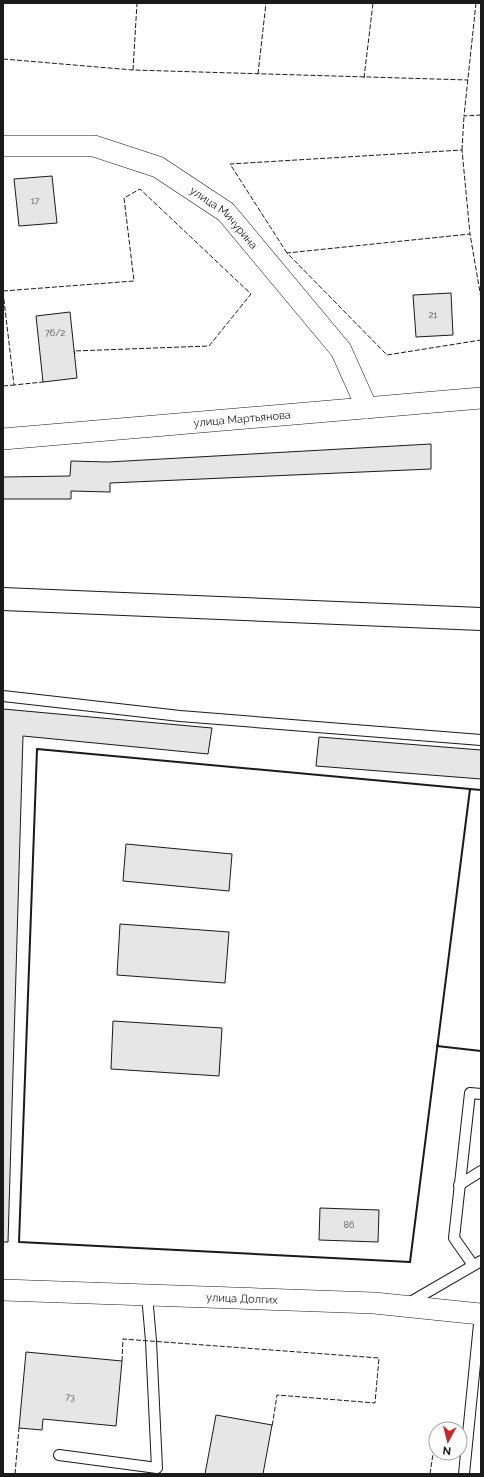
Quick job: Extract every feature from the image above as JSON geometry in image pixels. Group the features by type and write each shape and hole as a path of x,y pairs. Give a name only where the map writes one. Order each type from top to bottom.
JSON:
{"main road":[{"path":"3,599 481,619"}],"street":[{"name":"улица Мичурина","path":"3,146 94,146 158,167 226,212 341,350 367,408"},
{"name":"улица Мартьянова","path":"3,439 481,398"},
{"name":"улица Долгих","path":"3,1290 374,1303 480,1314"}],"lane":[{"path":"3,696 180,716 481,740"},
{"path":"404,1306 477,1263 454,1238 470,1093 481,1094"},
{"path":"459,1185 481,1171"},
{"path":"59,1455 158,1468 147,1295"},
{"path":"464,1474 480,1314"}],"building":[{"path":"52,176 57,223 19,226 14,179"},
{"path":"451,293 453,335 416,337 413,295"},
{"path":"70,312 77,378 43,382 36,316"},
{"path":"431,444 431,469 110,483 110,492 71,491 71,499 3,499 3,477 70,476 71,461 108,462"},
{"path":"3,709 212,728 208,754 23,736 8,1242 3,1242"},
{"path":"319,737 481,750 481,779 316,766"},
{"path":"126,844 232,854 229,891 123,881"},
{"path":"120,924 229,932 225,983 117,975"},
{"path":"113,1021 222,1028 219,1076 111,1069"},
{"path":"320,1208 379,1210 378,1242 319,1240"},
{"path":"26,1352 122,1361 116,1426 43,1419 42,1430 19,1428"},
{"path":"216,1415 272,1425 263,1474 205,1474"}],"fence":[{"path":"133,70 137,3"},
{"path":"258,74 266,3"},
{"path":"364,78 373,3"},
{"path":"476,3 464,116 481,115"},
{"path":"3,59 133,70 468,80"},
{"path":"462,150 464,116"},
{"path":"287,253 230,164 462,150 470,234"},
{"path":"3,291 134,281 124,198 140,189 251,294 209,346 74,351 75,354"},
{"path":"481,298 470,234 287,253 387,355 481,340"},
{"path":"3,292 14,385 43,382"},
{"path":"3,386 14,385"},
{"path":"122,1361 123,1339 379,1358 375,1403 277,1395 272,1427"},
{"path":"15,1474 19,1428"},
{"path":"430,1474 432,1461"}],"wall":[{"path":"37,749 470,789 410,1262 19,1242 37,749"},
{"path":"470,790 481,790"},
{"path":"438,1044 437,1046 481,1051"}]}
